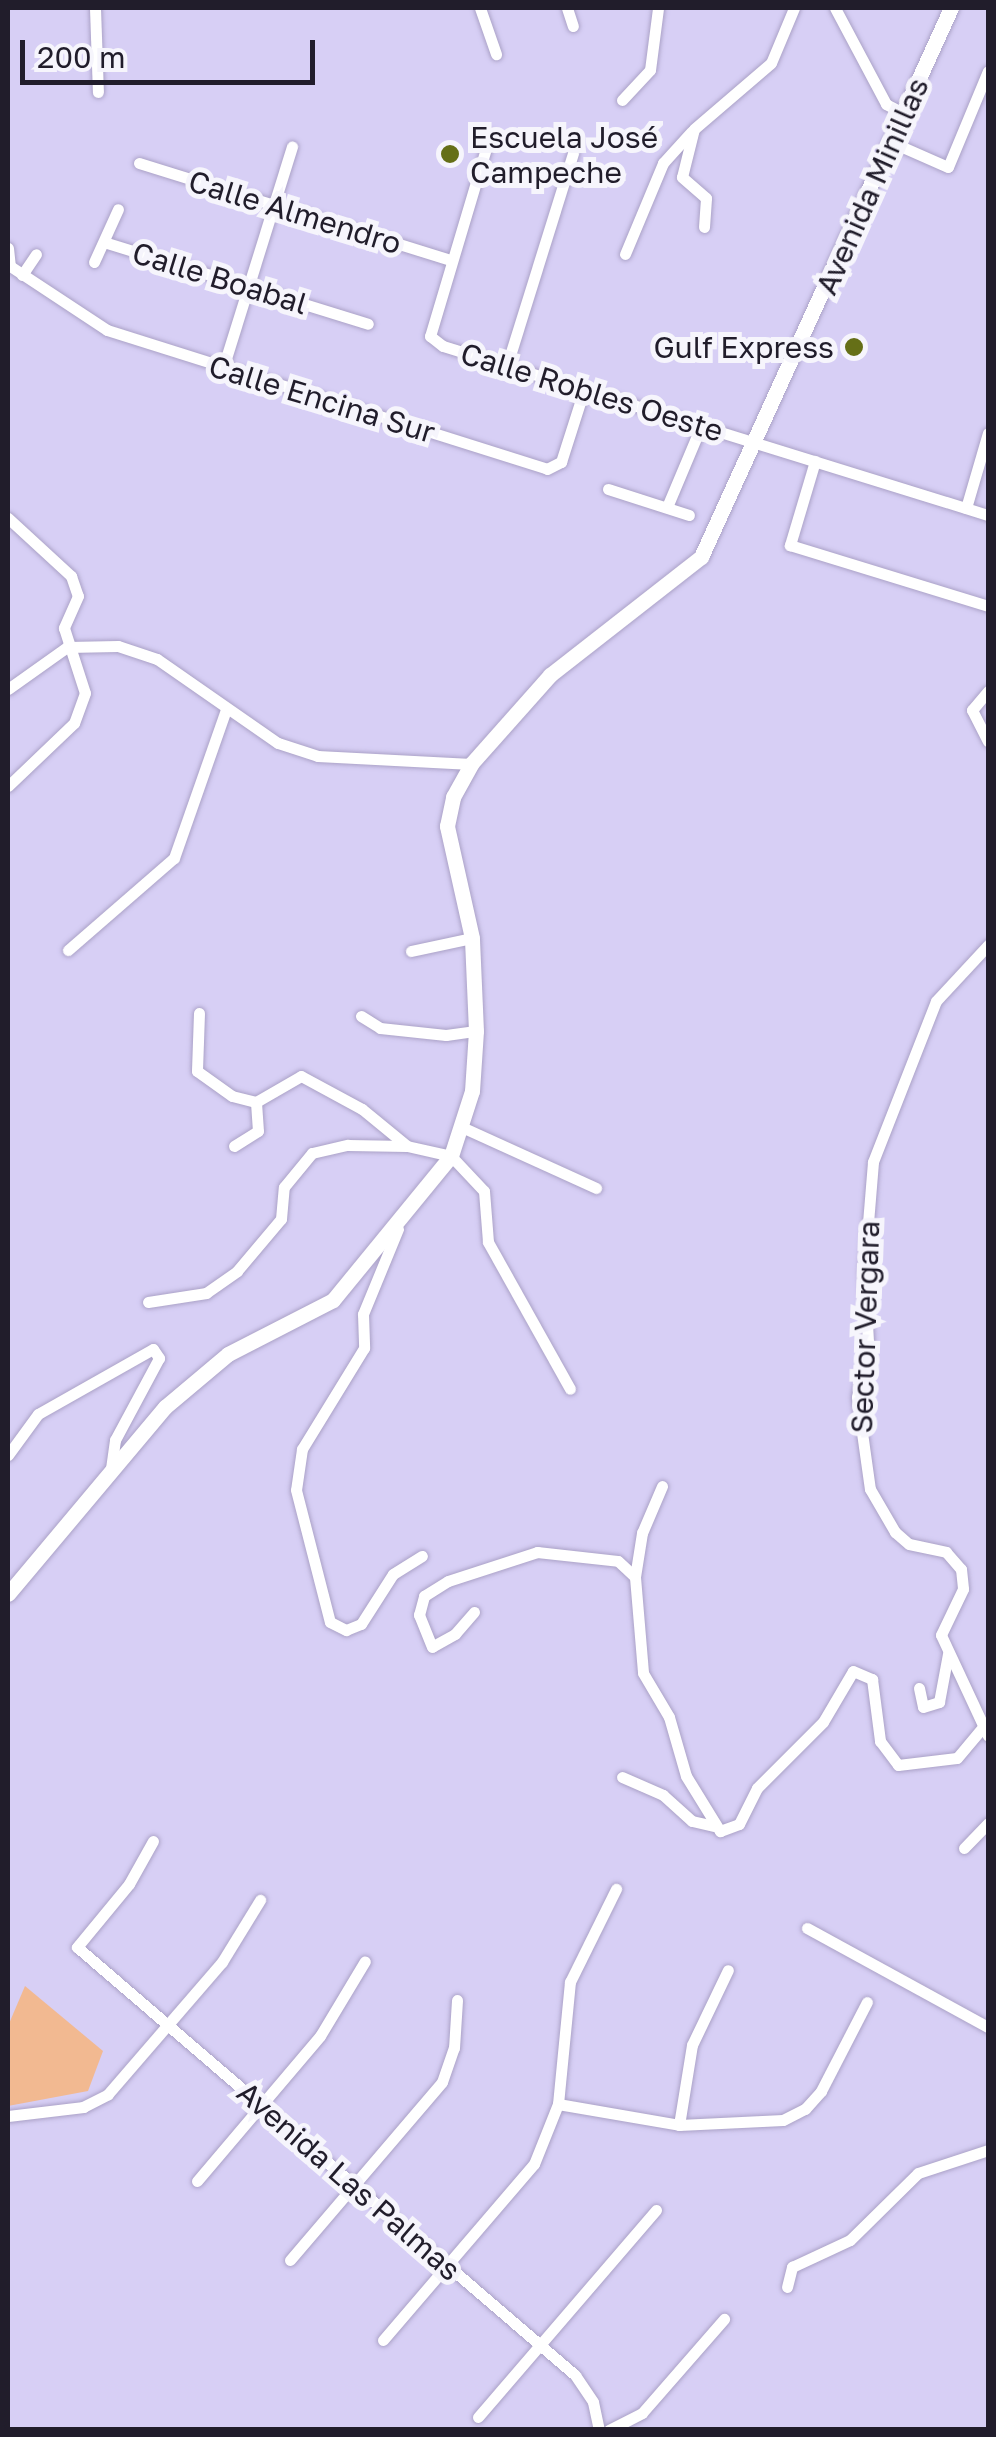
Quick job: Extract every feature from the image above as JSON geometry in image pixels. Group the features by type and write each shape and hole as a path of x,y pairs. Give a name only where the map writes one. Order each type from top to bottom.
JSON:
{"street":[{"path":"95,8 98,92"},
{"path":"480,8 496,54"},
{"path":"568,8 573,26"},
{"path":"622,100 650,70 658,8"},
{"path":"625,254 662,163 694,129 771,63 794,8"},
{"path":"835,8 886,104 904,114"},
{"name":"Avenida Minillas","path":"8,1594 178,1396 228,1354 333,1300 398,1229 452,1156 464,1128 476,1030 472,938 447,826 471,764 550,675 700,557 756,444 951,8"},
{"path":"891,142 948,167 988,71"},
{"path":"694,129 682,178 706,198 704,227"},
{"path":"451,260 490,134"},
{"path":"223,368 292,146"},
{"path":"507,365 573,153"},
{"name":"Calle Almendro","path":"139,164 451,260"},
{"name":"Calle Boabal","path":"118,209 107,243 368,324"},
{"path":"94,262 107,243"},
{"path":"8,248 10,266 22,274 36,254"},
{"name":"Calle Robles Oeste","path":"451,260 430,336 584,390 988,515"},
{"name":"Calle Encina Sur","path":"22,274 108,330 547,469 561,462 584,390"},
{"path":"667,507 701,426"},
{"path":"966,508 988,433"},
{"path":"815,461 790,546 988,606"},
{"path":"608,490 689,515"},
{"path":"8,518 70,576 78,596 64,628 67,647 86,692 78,718 8,786"},
{"path":"8,690 67,647 118,646 158,659 225,712 318,756 471,764"},
{"path":"988,691 972,710 988,741"},
{"path":"68,950 174,858 225,712"},
{"path":"411,951 472,938"},
{"name":"Sector Vergara","path":"948,1654 941,1634 963,1589 961,1569 946,1552 910,1544 896,1532 870,1489 861,1455 864,1272 873,1162 936,1001 988,945"},
{"path":"200,1013 197,1070 232,1096 256,1102 301,1076 362,1110 407,1146"},
{"path":"360,1016 380,1028 446,1036 476,1030"},
{"path":"234,1146 258,1130 256,1102"},
{"path":"464,1128 596,1188"},
{"path":"148,1302 206,1293 237,1272 281,1219 284,1187 312,1153 348,1144 407,1146 452,1156 484,1191 488,1242 570,1389"},
{"path":"398,1229 363,1314 364,1348 302,1449 296,1490 330,1622 346,1630 361,1624 394,1574 422,1556"},
{"path":"8,1455 38,1414 153,1349 159,1358 115,1440 111,1470"},
{"path":"662,1486 642,1532 635,1577 643,1673 669,1717 686,1776 712,1826"},
{"path":"474,1612 455,1634 432,1647 419,1615 424,1596 448,1581 537,1552 618,1561 635,1577"},
{"path":"919,1688 923,1707 939,1702 948,1654"},
{"path":"622,1777 663,1796 692,1821 720,1832 738,1824 756,1788 823,1722 854,1670 872,1678 880,1740 898,1765 957,1758 985,1733 948,1654"},
{"path":"964,1848 988,1823"},
{"name":"Avenida Las Palmas","path":"152,1840 128,1884 76,1947 576,2374 593,2402 599,2430"},
{"path":"383,2340 534,2164 558,2104 570,1982 616,1889"},
{"path":"8,2116 83,2107 108,2094 170,2027 222,1962 260,1900"},
{"path":"807,1928 988,2027"},
{"path":"198,2180 320,2036 364,1962"},
{"path":"679,2124 692,2045 728,1970"},
{"path":"290,2260 442,2082 454,2048 457,2000"},
{"path":"558,2104 679,2124 729,2126 805,2110 866,2002"},
{"path":"787,2287 792,2267 850,2240 918,2173 988,2150"},
{"path":"478,2417 656,2210"},
{"path":"609,2430 642,2414 724,2319"}],"shaded area":[{"path":"25,1986 103,2051 88,2091 8,2106 8,2026"}],"place":[{"name":"Escuela José Campeche","path":"450,154"},
{"name":"Gulf Express","path":"854,347"}]}
